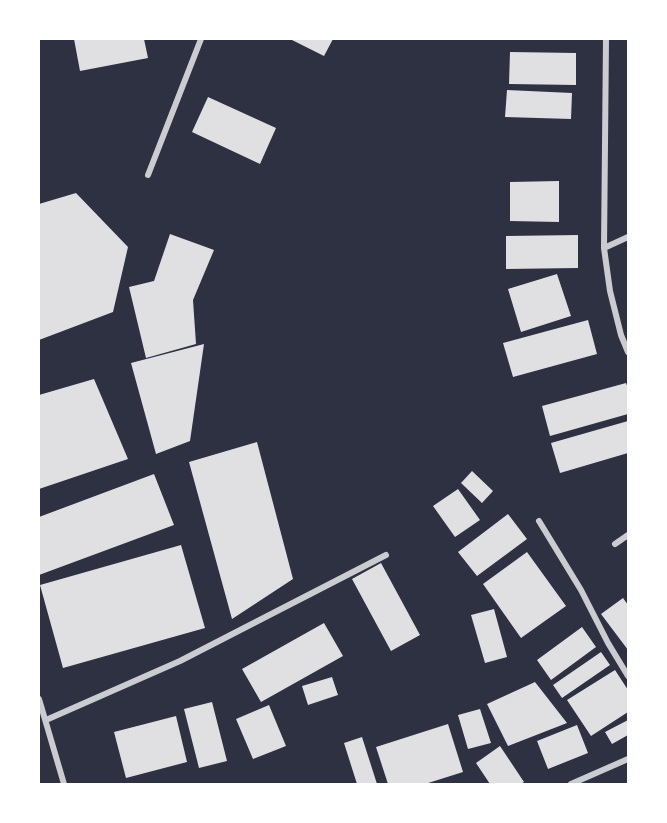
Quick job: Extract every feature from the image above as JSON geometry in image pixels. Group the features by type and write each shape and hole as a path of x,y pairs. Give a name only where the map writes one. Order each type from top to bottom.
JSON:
{"street":[{"path":"148,175 201,39"},
{"path":"606,39 604,248 610,291 621,335 628,352"},
{"path":"604,248 628,237"},
{"path":"539,521 581,590 628,676"},
{"path":"615,544 628,535"},
{"path":"46,720 180,661 386,555"},
{"path":"39,699 64,784"},
{"path":"571,784 628,759"}],"building":[{"path":"74,39 144,39 148,58 80,71"},
{"path":"290,39 333,39 324,56"},
{"path":"510,52 576,53 576,85 509,84"},
{"path":"507,90 572,93 571,119 505,117"},
{"path":"208,97 276,128 260,164 192,132"},
{"path":"559,181 559,222 510,221 510,182"},
{"path":"76,193 128,247 113,312 39,340 39,204"},
{"path":"170,234 214,250 193,300 196,344 146,358 129,287 154,281"},
{"path":"578,235 578,268 506,269 506,236"},
{"path":"557,274 571,316 521,332 508,289"},
{"path":"588,320 597,354 513,377 503,343"},
{"path":"204,344 190,441 156,454 131,363"},
{"path":"94,379 128,459 39,489 39,395"},
{"path":"626,383 628,414 550,436 542,406"},
{"path":"628,421 628,453 560,473 551,443"},
{"path":"257,442 293,579 232,619 189,462"},
{"path":"472,471 493,491 482,503 461,483"},
{"path":"154,474 174,525 39,575 39,517"},
{"path":"458,489 480,520 455,537 433,506"},
{"path":"508,514 527,539 477,576 458,552"},
{"path":"181,545 205,628 63,668 40,585"},
{"path":"527,552 566,606 521,638 483,584"},
{"path":"381,563 420,635 391,651 352,579"},
{"path":"623,598 628,605 628,650 601,614"},
{"path":"494,609 507,657 485,663 471,615"},
{"path":"324,623 343,656 261,702 242,669"},
{"path":"582,627 596,647 551,680 537,660"},
{"path":"601,652 610,665 562,698 553,685"},
{"path":"615,670 628,690 628,712 591,736 567,700"},
{"path":"332,677 338,695 308,705 302,686"},
{"path":"535,682 567,723 508,746 487,704"},
{"path":"212,702 227,761 199,768 184,709"},
{"path":"269,705 286,746 253,759 236,719"},
{"path":"480,709 491,743 468,749 458,715"},
{"path":"176,716 187,762 126,778 114,732"},
{"path":"628,720 628,735 612,744 605,732"},
{"path":"448,724 463,772 425,784 388,784 376,747"},
{"path":"577,725 588,753 548,769 537,741"},
{"path":"362,737 377,784 357,784 344,743"},
{"path":"500,746 524,782 521,784 490,784 476,763"}]}
